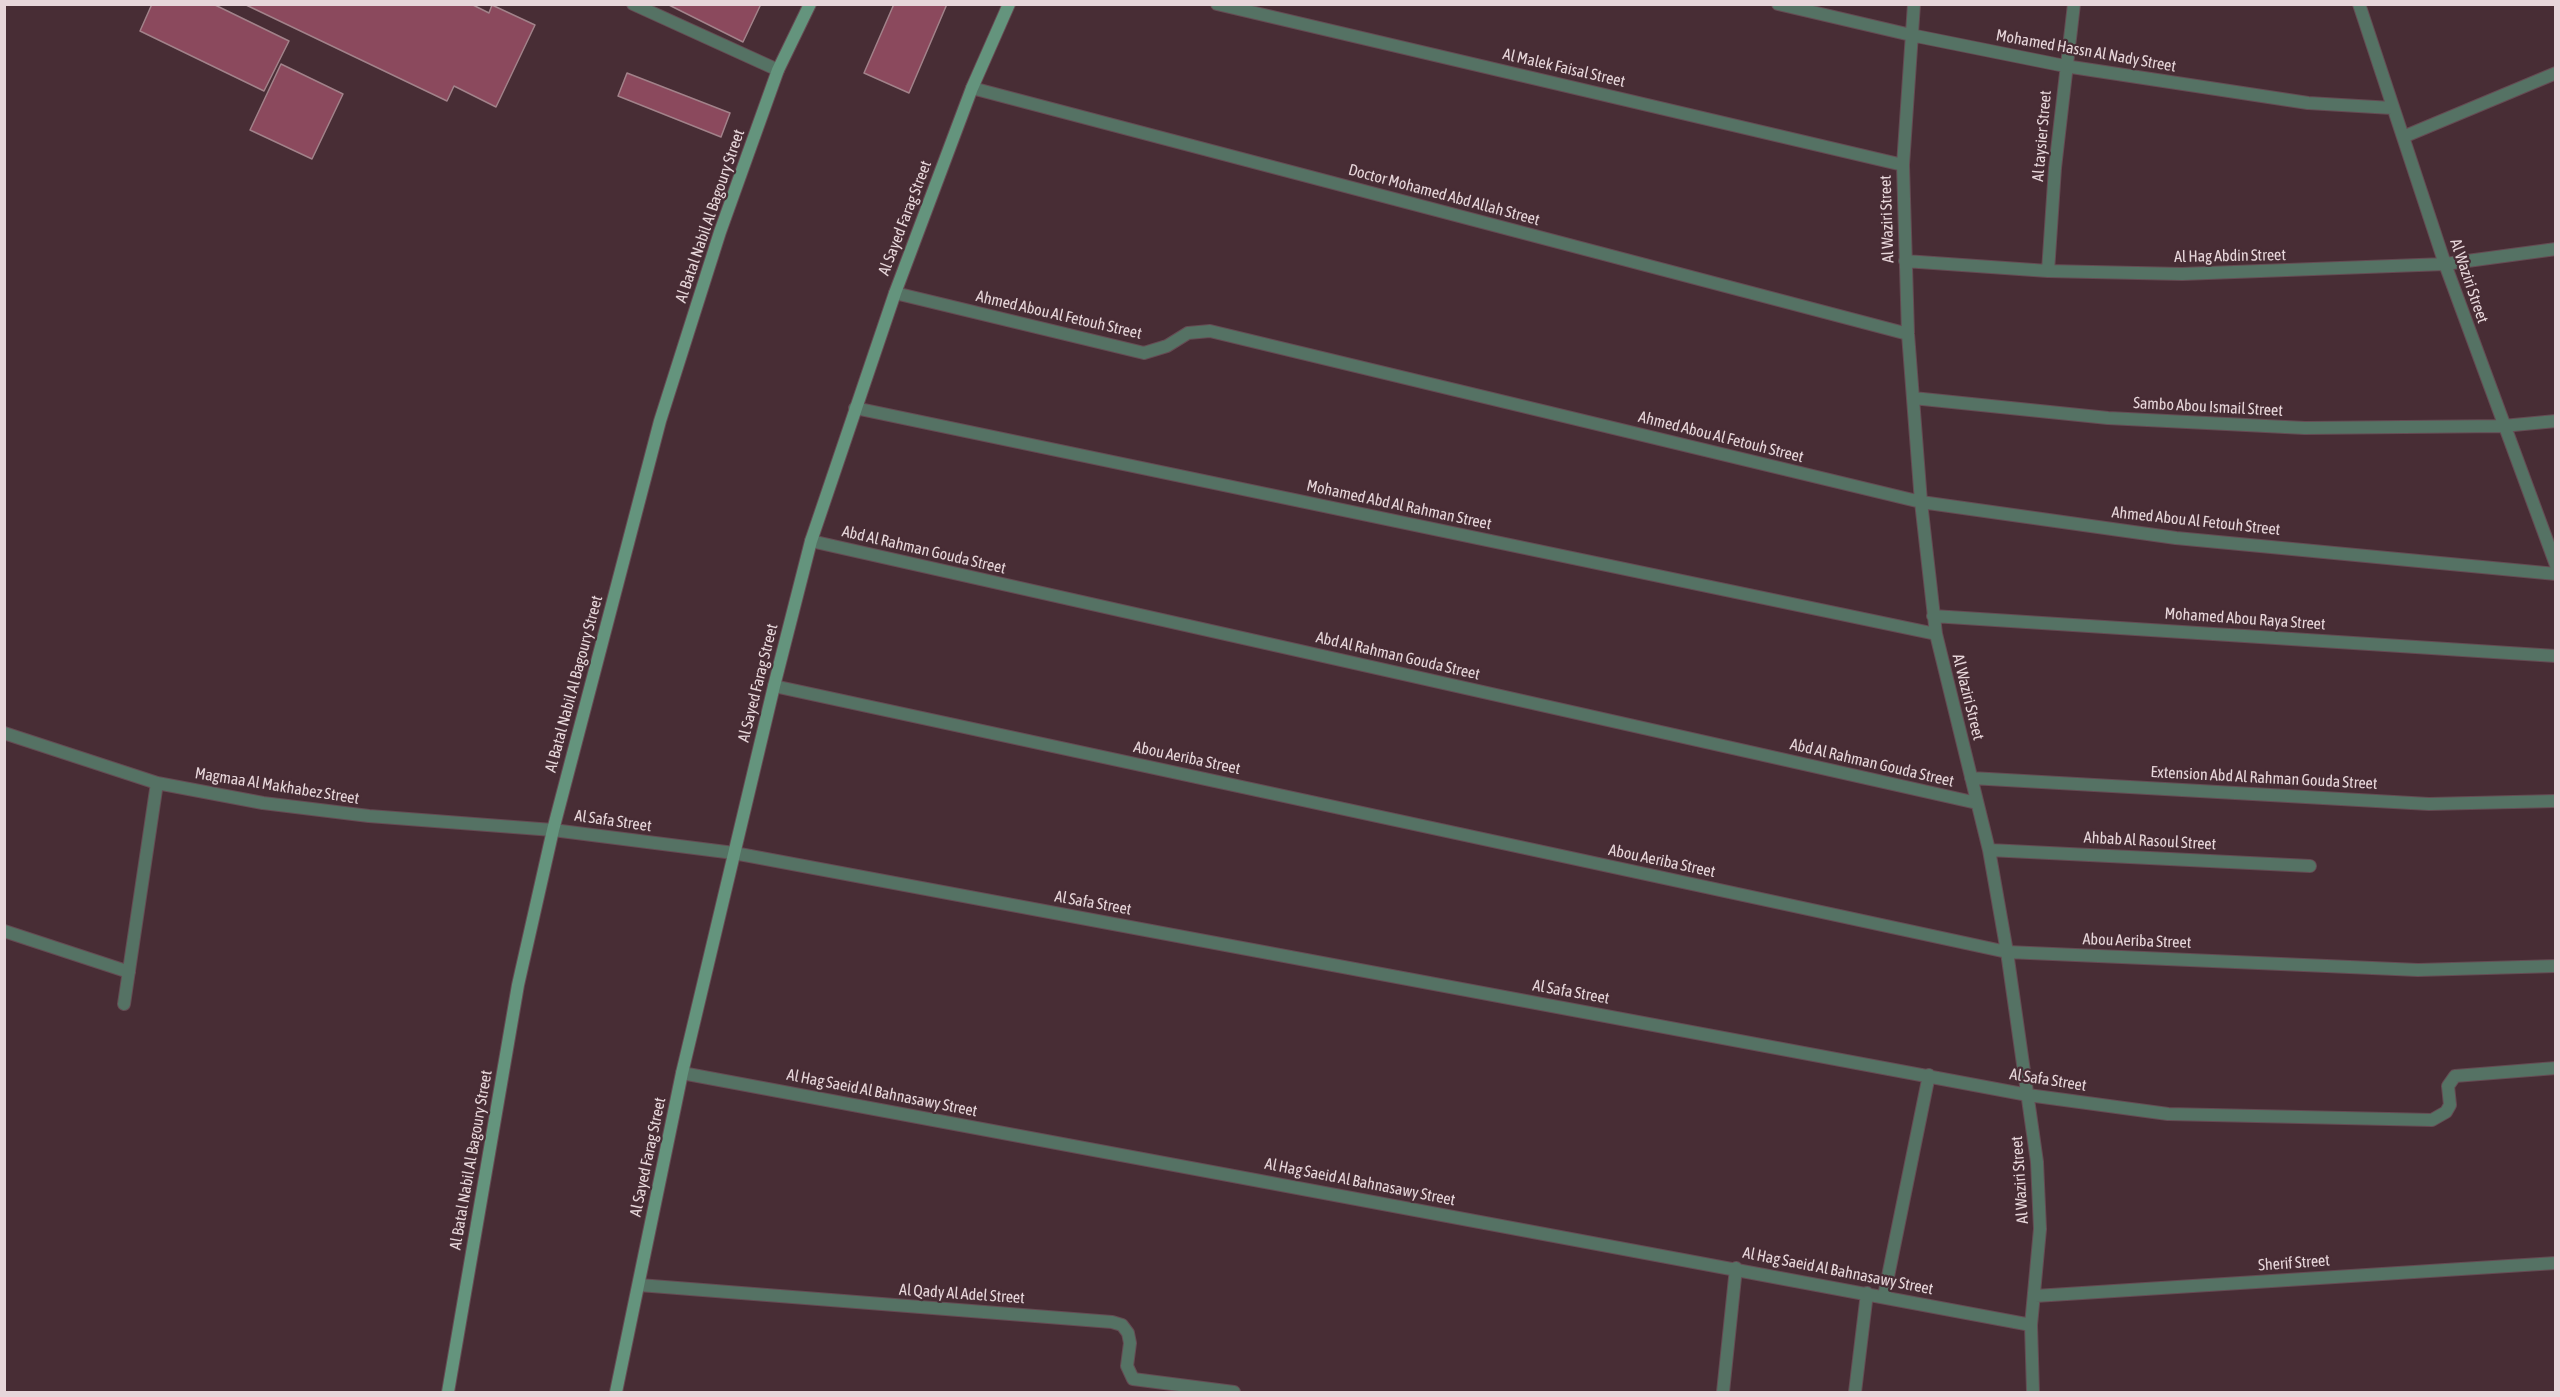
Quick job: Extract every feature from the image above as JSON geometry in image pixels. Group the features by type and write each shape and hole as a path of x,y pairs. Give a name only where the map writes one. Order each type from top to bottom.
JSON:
{"main road":[{"name":"Al Batal Nabil Al Bagoury Street","path":"447,1392 518,986 553,830 660,421 720,232 778,70 810,4"},
{"name":"Al Sayed Farag Street","path":"616,1392 682,1072 811,541 895,293 972,88 1009,4"}],"street":[{"path":"633,4 778,70"},
{"name":"Al Malek Faisal Street","path":"1217,4 1902,165"},
{"name":"Mohamed Hassn Al Nady Street","path":"1778,4 1911,35 2065,66 2308,103 2392,108"},
{"name":"Al Waziri Street","path":"1914,4 1902,165 1908,334 1921,502 1936,634 1989,850 2007,952 2037,1162 2040,1229 2031,1325 2032,1392"},
{"name":"Al taysier Street","path":"2048,271 2065,66 2074,4"},
{"name":"Al Waziri Street","path":"2359,4 2445,264 2556,565"},
{"path":"2403,137 2556,73"},
{"name":"Doctor Mohamed Abd Allah Street","path":"972,88 1908,334"},
{"name":"Al Hag Abdin Street","path":"1905,261 2048,271 2182,274 2445,264 2556,249"},
{"name":"Ahmed Abou Al Fetouh Street","path":"895,293 1144,353 1167,346 1188,333 1210,331 1921,502 2176,538 2556,574"},
{"name":"Sambo Abou Ismail Street","path":"1913,398 2108,418 2305,428 2503,426 2556,422"},
{"name":"Mohamed Abd Al Rahman Street","path":"855,408 1936,634"},
{"name":"Abd Al Rahman Gouda Street","path":"811,541 1977,803"},
{"name":"Mohamed Abou Raya Street","path":"1933,616 2556,656"},
{"name":"Abou Aeriba Street","path":"774,686 2007,952 2418,970 2556,966"},
{"name":"Magmaa Al Makhabez Street","path":"4,733 157,783 262,803 369,816 553,830"},
{"name":"Extension Abd Al Rahman Gouda Street","path":"1971,778 2429,804 2556,801"},
{"path":"124,1004 157,783"},
{"name":"Al Safa Street","path":"553,830 734,854 2028,1095 2168,1114 2432,1119 2445,1112 2450,1105 2448,1086 2455,1076 2556,1068"},
{"name":"Ahbab Al Rasoul Street","path":"1989,850 2310,866"},
{"path":"4,931 129,972"},
{"name":"Al Hag Saeid Al Bahnasawy Street","path":"682,1072 2031,1325"},
{"path":"1884,1296 1929,1075"},
{"name":"Sherif Street","path":"2035,1296 2556,1263"},
{"path":"1723,1392 1736,1268"},
{"name":"Al Qady Al Adel Street","path":"639,1285 1112,1322 1122,1325 1128,1333 1130,1342 1127,1366 1133,1379 1234,1392"},
{"path":"1855,1392 1867,1293"}],"building":[{"path":"152,4 213,4 289,41 264,91 140,31"},
{"path":"244,4 471,4 489,13 492,5 535,25 496,107 454,86 447,101"},
{"path":"667,4 761,4 743,42"},
{"path":"894,4 947,4 909,93 864,73"},
{"path":"281,64 343,94 312,159 250,130"},
{"path":"627,73 730,113 721,137 618,96"}]}
